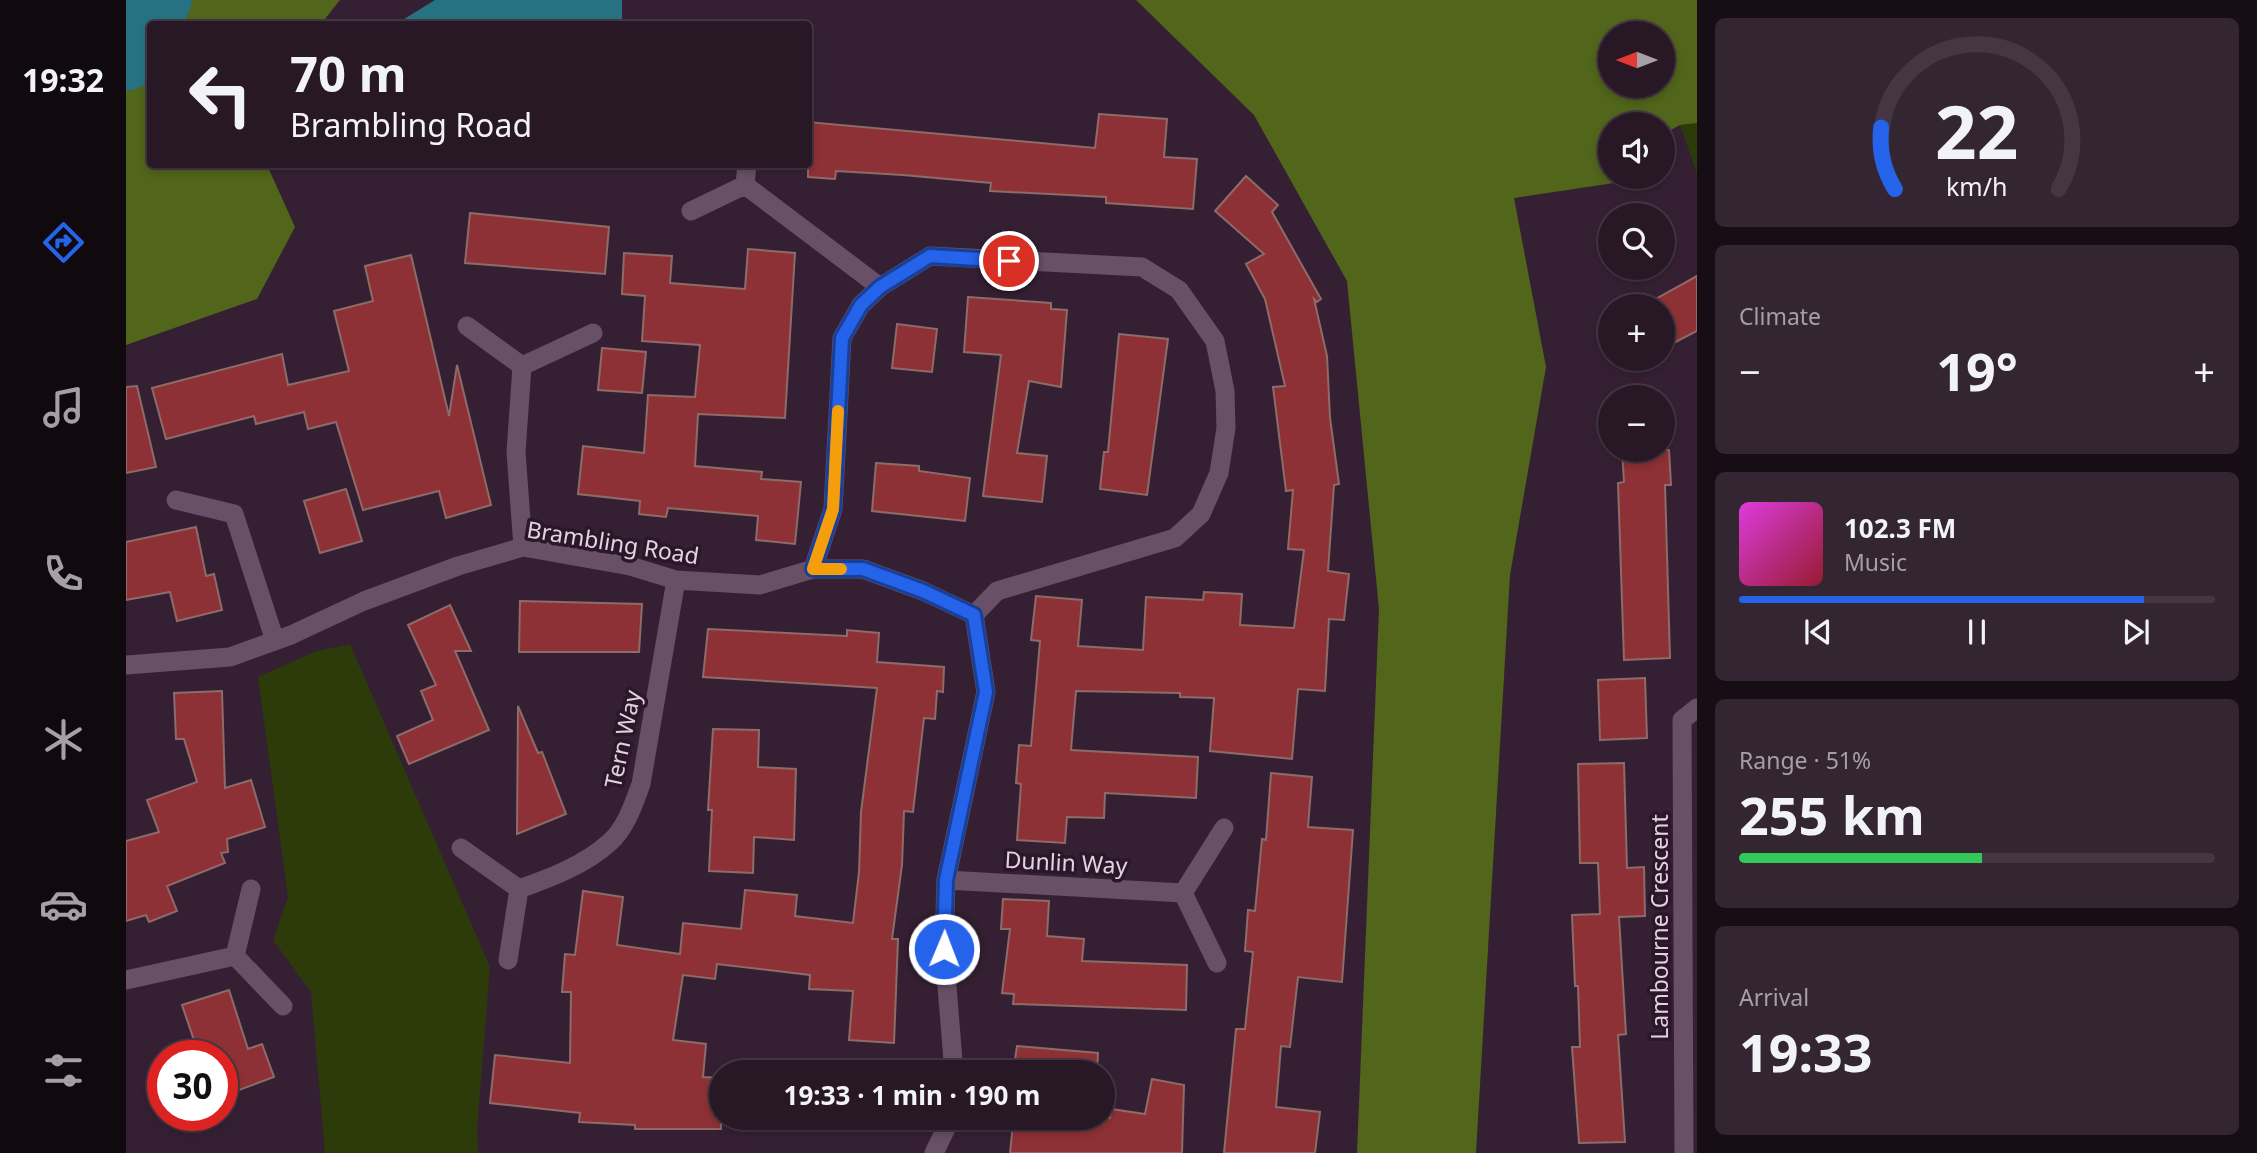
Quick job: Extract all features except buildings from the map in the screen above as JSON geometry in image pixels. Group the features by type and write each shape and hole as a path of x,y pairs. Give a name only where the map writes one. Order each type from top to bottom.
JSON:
{"street":[{"path":"745,185 747,168"},
{"path":"691,211 745,185"},
{"path":"745,185 880,287"},
{"path":"813,569 833,509 842,338 861,305 880,287 930,256 1142,267 1180,290 1215,341 1225,391 1226,428 1219,473 1201,514 1175,538 998,591 974,615 986,692 946,880 944,949 953,1060"},
{"path":"467,326 522,366"},
{"path":"522,366 593,333"},
{"path":"522,366 516,452 523,547"},
{"path":"176,500 234,514 275,641"},
{"name":"Brambling Road","path":"126,665 230,657 458,566 523,547 630,566 676,580 760,585 813,569 863,569 923,591 974,615"},
{"name":"Tern Way","path":"519,889 561,874 611,841 631,811 641,784 676,580"},
{"name":"Lambourne Crescent","path":"1684,1153 1682,720 1697,708"},
{"path":"1217,963 1183,893 1224,828"},
{"path":"461,848 519,889 508,960"},
{"name":"Dunlin Way","path":"946,880 1183,893"},
{"path":"235,956 251,889"},
{"path":"126,980 235,956"},
{"path":"235,956 283,1006"},
{"path":"934,1153 945,1130"}],"green space":[{"path":"126,0 340,0 323,21 147,21 147,168 268,168 295,227 257,299 126,345"},
{"path":"1136,0 1697,0 1697,123 1675,128 1675,112 1598,112 1598,185 1514,198 1546,367 1510,575 1476,1153 1357,1153 1379,609 1347,281 1254,115"},
{"path":"1697,123 1697,174 1680,125"},
{"path":"350,644 490,967 477,1129 478,1153 325,1153 311,992 273,940 288,897 258,677 314,652"}],"water":[{"path":"435,0 622,0 622,21 401,21"}],"waterway":[{"path":"149,21 161,0"},
{"path":"126,60 147,24"}],"slow traffic":[{"path":"838,411 833,509 813,569 841,569"}],"route":[{"path":"944,949 946,880 986,692 974,615 923,591 863,569 813,569 833,509 842,338 861,305 880,287 930,256 1009,261"}]}
